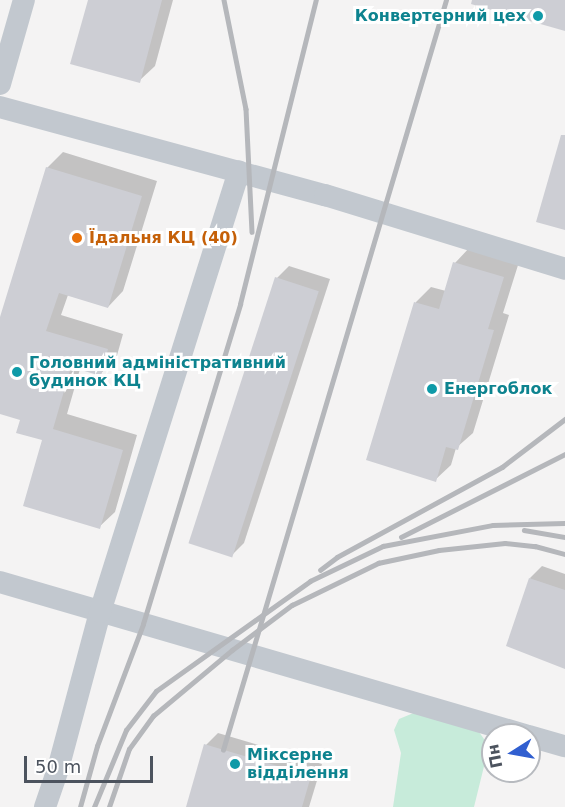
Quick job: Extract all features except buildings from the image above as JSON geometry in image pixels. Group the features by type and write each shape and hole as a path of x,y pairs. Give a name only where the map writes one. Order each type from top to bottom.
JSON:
{"street":[{"path":"0,84 24,0"},
{"path":"0,107 325,195 565,269"},
{"path":"45,807 58,769 100,612 239,171"},
{"path":"0,582 482,723"},
{"path":"541,740 565,746"}],"green space":[{"path":"416,712 479,732 481,735 481,779 474,807 393,807 401,753 394,730 399,719"}],"railway":[{"path":"224,0 246,109 252,232"},
{"path":"80,807 97,746 143,624 240,304 316,0"},
{"path":"223,750 446,0"},
{"path":"320,570 337,557 502,467 565,419"},
{"path":"401,537 565,454"},
{"path":"94,807 126,730 156,691 310,581 383,546 493,525 565,523"},
{"path":"524,530 565,537"},
{"path":"109,807 129,749 153,716 232,650 292,605 378,563 439,550 505,543 535,546 565,554"}],"place":[{"name":"Конвертерний цех","path":"538,16"},
{"name":"Їдальня КЦ (40)","path":"77,238"},
{"name":"Головний адміністративний будинок КЦ","path":"17,372"},
{"name":"Енергоблок","path":"432,389"},
{"name":"Міксерне відділення","path":"235,764"}]}
